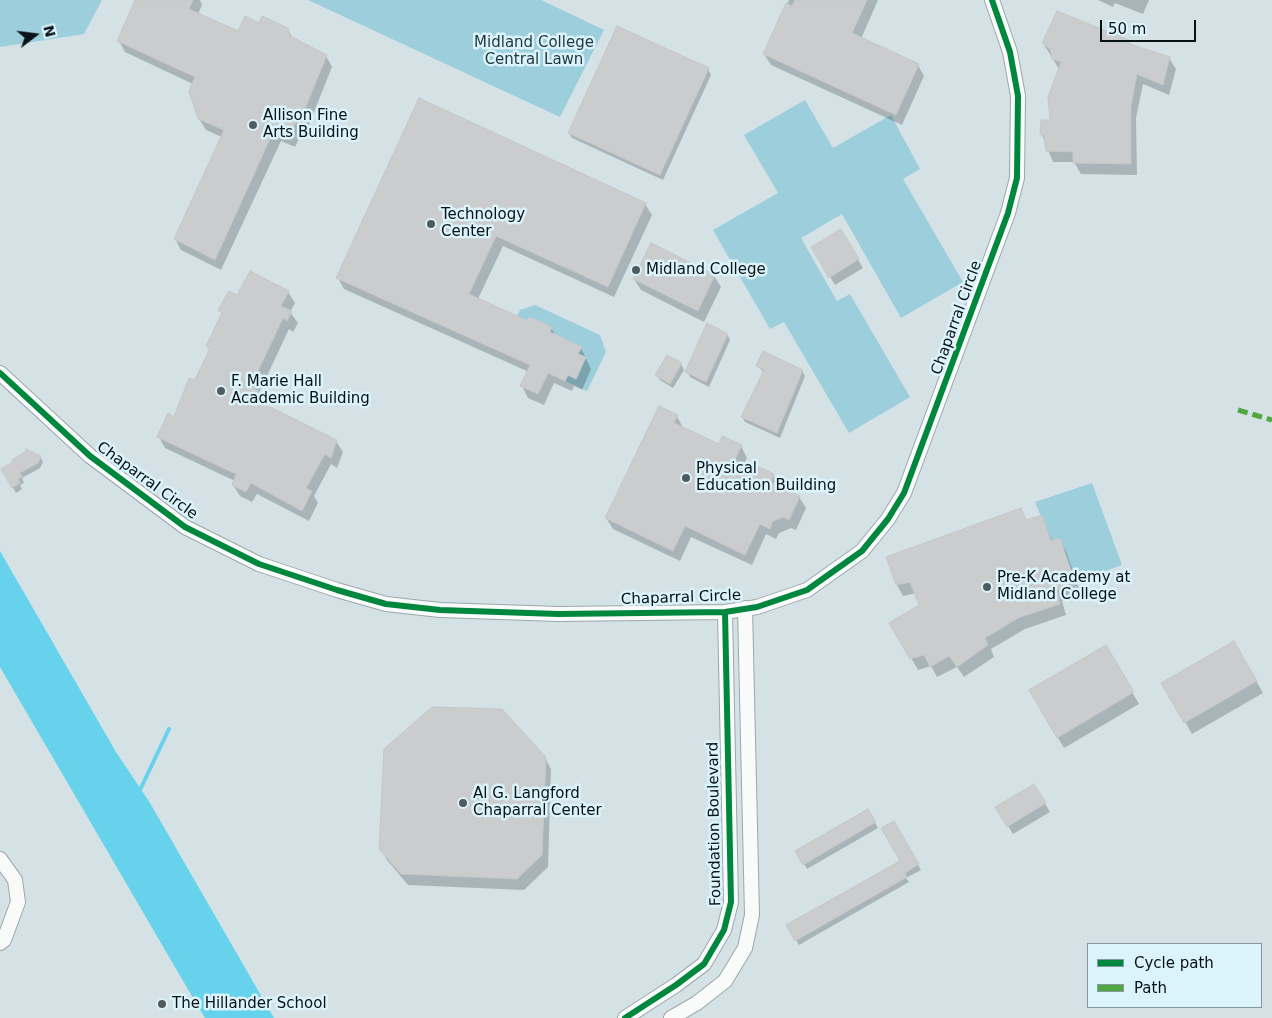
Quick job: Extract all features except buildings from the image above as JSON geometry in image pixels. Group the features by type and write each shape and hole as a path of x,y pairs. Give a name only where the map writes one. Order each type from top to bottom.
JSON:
{"street":[{"name":"Chaparral Circle","path":"0,373 90,456 185,527 259,564 386,604 440,610 558,614 725,612 757,607 807,590 862,551 888,519 904,493 990,267 1008,213 1017,178 1018,96 1010,52 992,0"},
{"path":"671,1018 697,1003 726,981 744,948 752,915 748,625 746,608"},
{"name":"Foundation Boulevard","path":"625,1018 676,986 704,964 724,930 731,902 725,612"},
{"path":"0,860 15,880 18,902 4,940 0,943"}],"green space":[{"path":"0,0 102,0 84,34 0,47"},
{"name":"Midland College Central Lawn","path":"308,0 541,0 604,30 560,117"},
{"path":"805,100 833,148 891,115 920,169 903,179 963,282 901,318 842,214 801,238 837,301 850,294 910,397 849,433 784,322 770,329 713,230 778,193 744,135"},
{"path":"535,305 600,335 606,352 587,391 565,381 568,375 576,379 586,357 578,354 581,347 550,332 551,327 530,317 527,320 517,316 520,310"},
{"path":"1092,483 1122,565 1075,582 1060,539 1051,541 1035,502"}],"water":[{"path":"0,551 116,752 150,803 274,1018 205,1018 179,974 0,667"}],"waterway":[{"path":"139,792 169,729"}],"marked path":[{"path":"1238,410 1272,420"}],"cycle path":[{"path":"0,373 90,456 185,527 259,564 386,604 440,610 558,614 725,612 757,607 807,590 862,551 888,519 904,493 1008,213 1017,178 1018,96 1010,52 992,0"},
{"path":"625,1018 676,985 704,964 724,930 731,902 725,612"}],"place":[{"name":"Allison Fine Arts Building","path":"253,125"},
{"name":"Technology Center","path":"431,224"},
{"name":"Midland College","path":"636,270"},
{"name":"F. Marie Hall Academic Building","path":"221,391"},
{"name":"Physical Education Building","path":"686,478"},
{"name":"Pre-K Academy at Midland College","path":"987,587"},
{"name":"Al G. Langford Chaparral Center","path":"463,803"},
{"name":"The Hillander School","path":"162,1004"}]}
